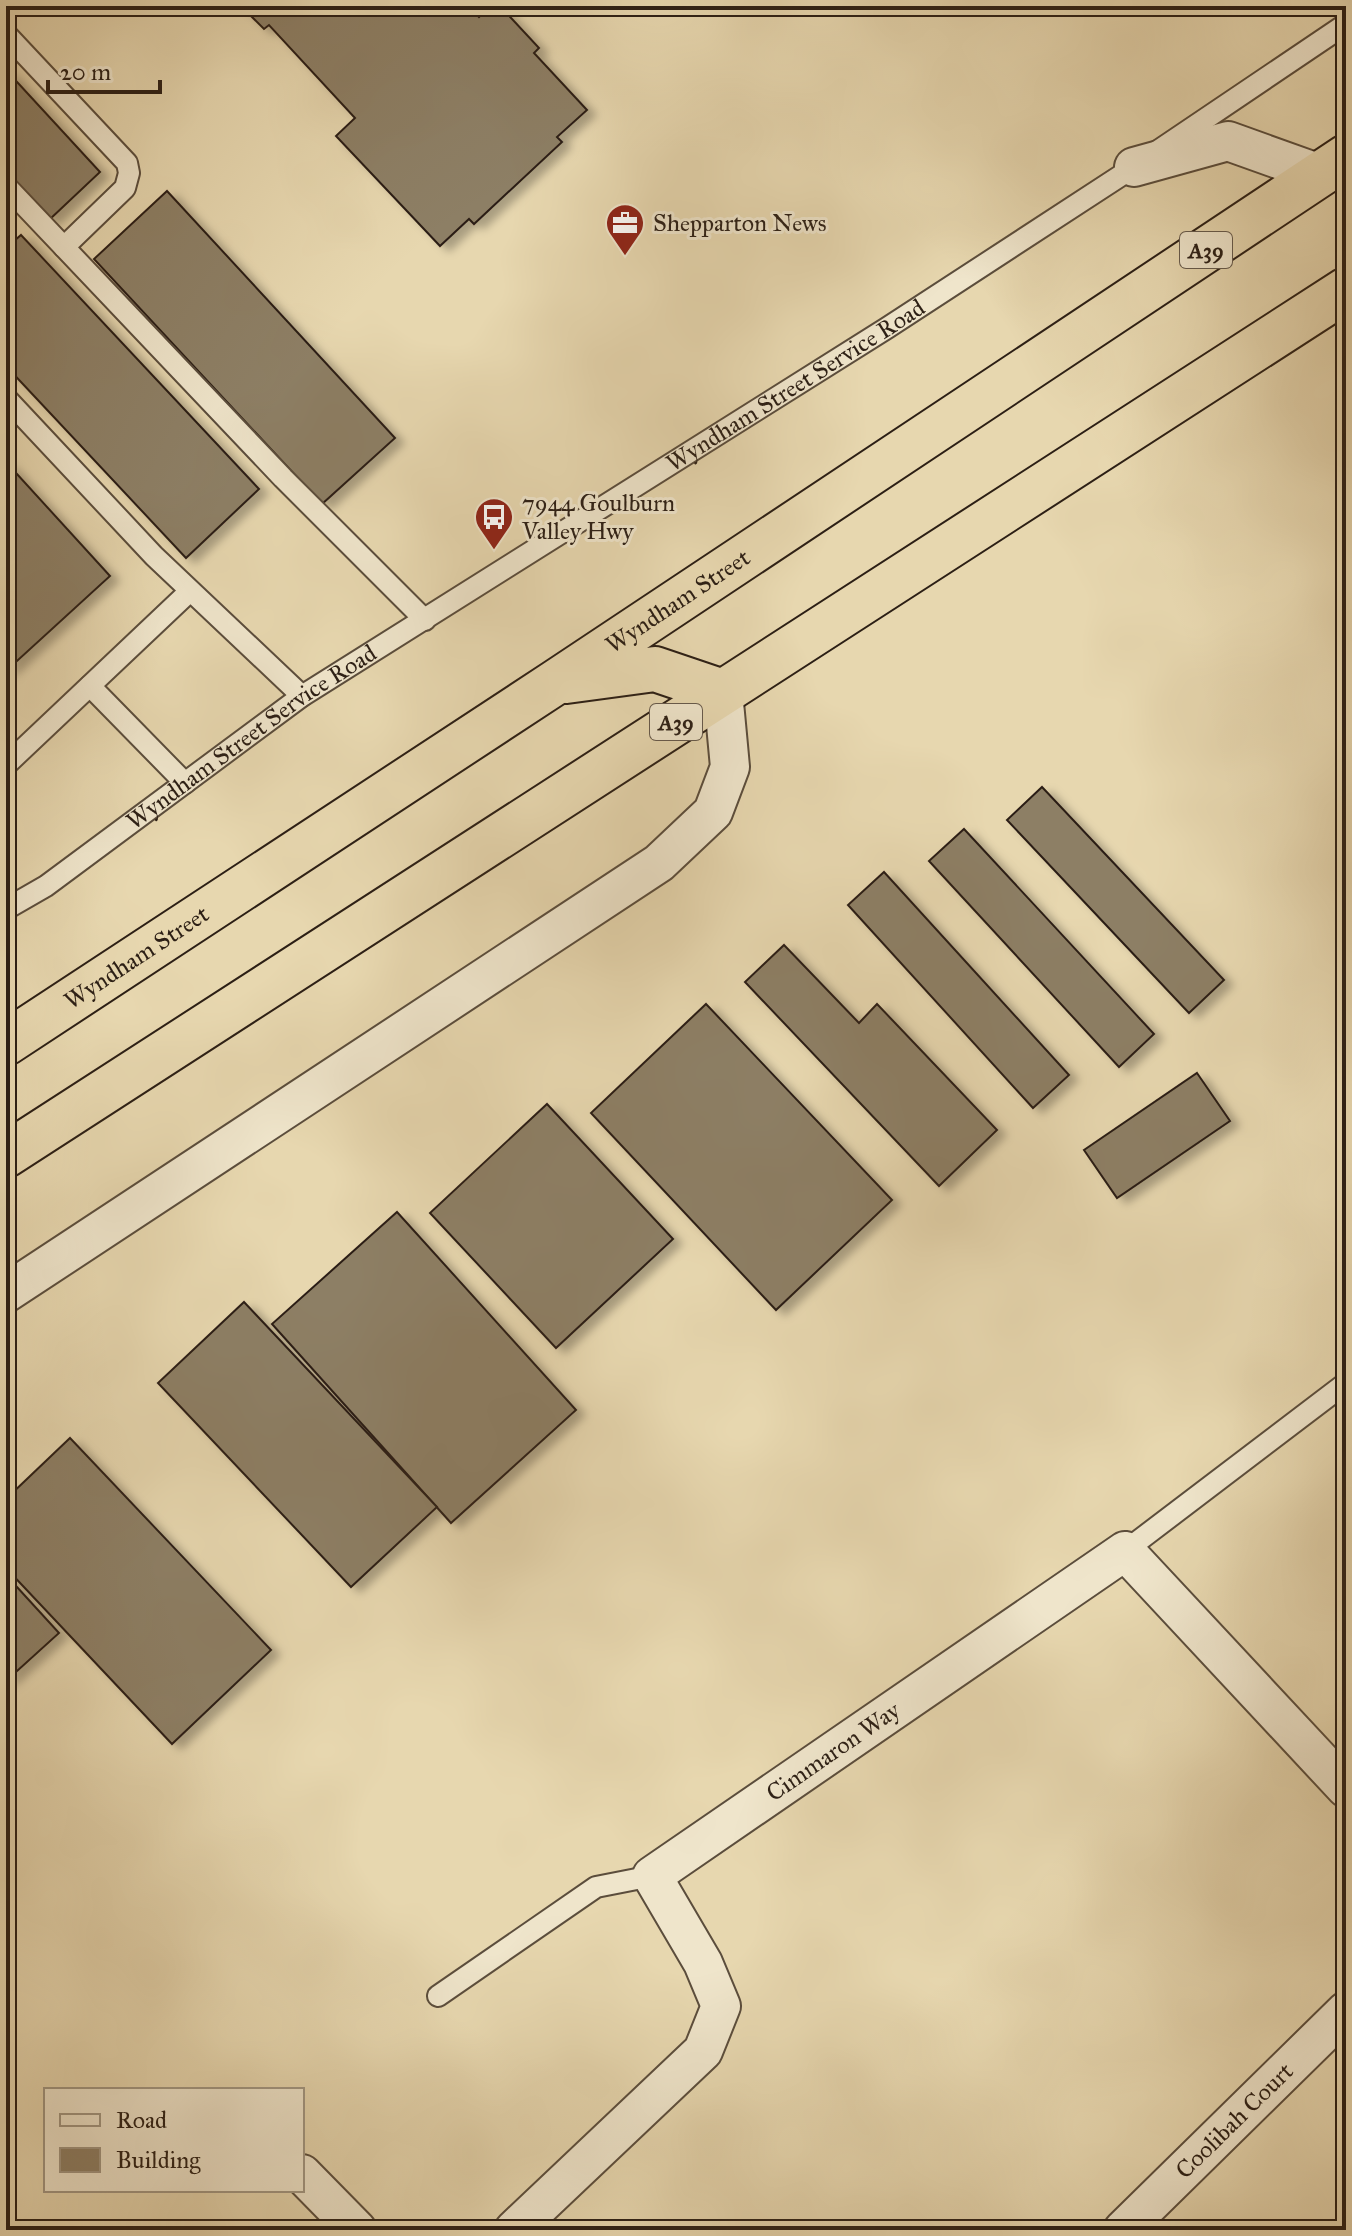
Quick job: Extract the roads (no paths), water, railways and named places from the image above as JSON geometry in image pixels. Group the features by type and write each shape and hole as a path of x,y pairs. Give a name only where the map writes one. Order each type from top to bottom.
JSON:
{"highway":[{"name":"Wyndham Street","path":"6,1043 1333,166"},
{"name":"A39","path":"6,1155 1346,290"},
{"path":"556,682 655,669 723,692"}],"street":[{"path":"1134,167 1228,141 1333,166"},
{"path":"6,1293 659,863 713,812 730,767 723,692"},
{"path":"1125,1551 1346,1788"},
{"name":"Cimmaron Way","path":"652,1876 1125,1551"},
{"path":"514,2230 703,2051 721,2006 703,1963 652,1876"},
{"name":"Coolibah Court","path":"1123,2230 1346,2011"},
{"path":"304,2176 357,2230"}],"lane":[{"name":"Wyndham Street Service Road","path":"6,909 46,886 302,696 887,328 1346,24"},
{"path":"6,34 127,163 129,173 125,188 64,247"},
{"path":"6,186 283,478 425,620"},
{"path":"6,398 190,591 302,696"},
{"path":"6,765 190,591"},
{"path":"90,686 185,783"},
{"path":"1125,1551 1346,1383"},
{"path":"438,1996 596,1887 652,1876"}],"place":[{"name":"Shepparton News","path":"625,257"},
{"name":"7944 Goulburn Valley Hwy","path":"494,551"}]}
